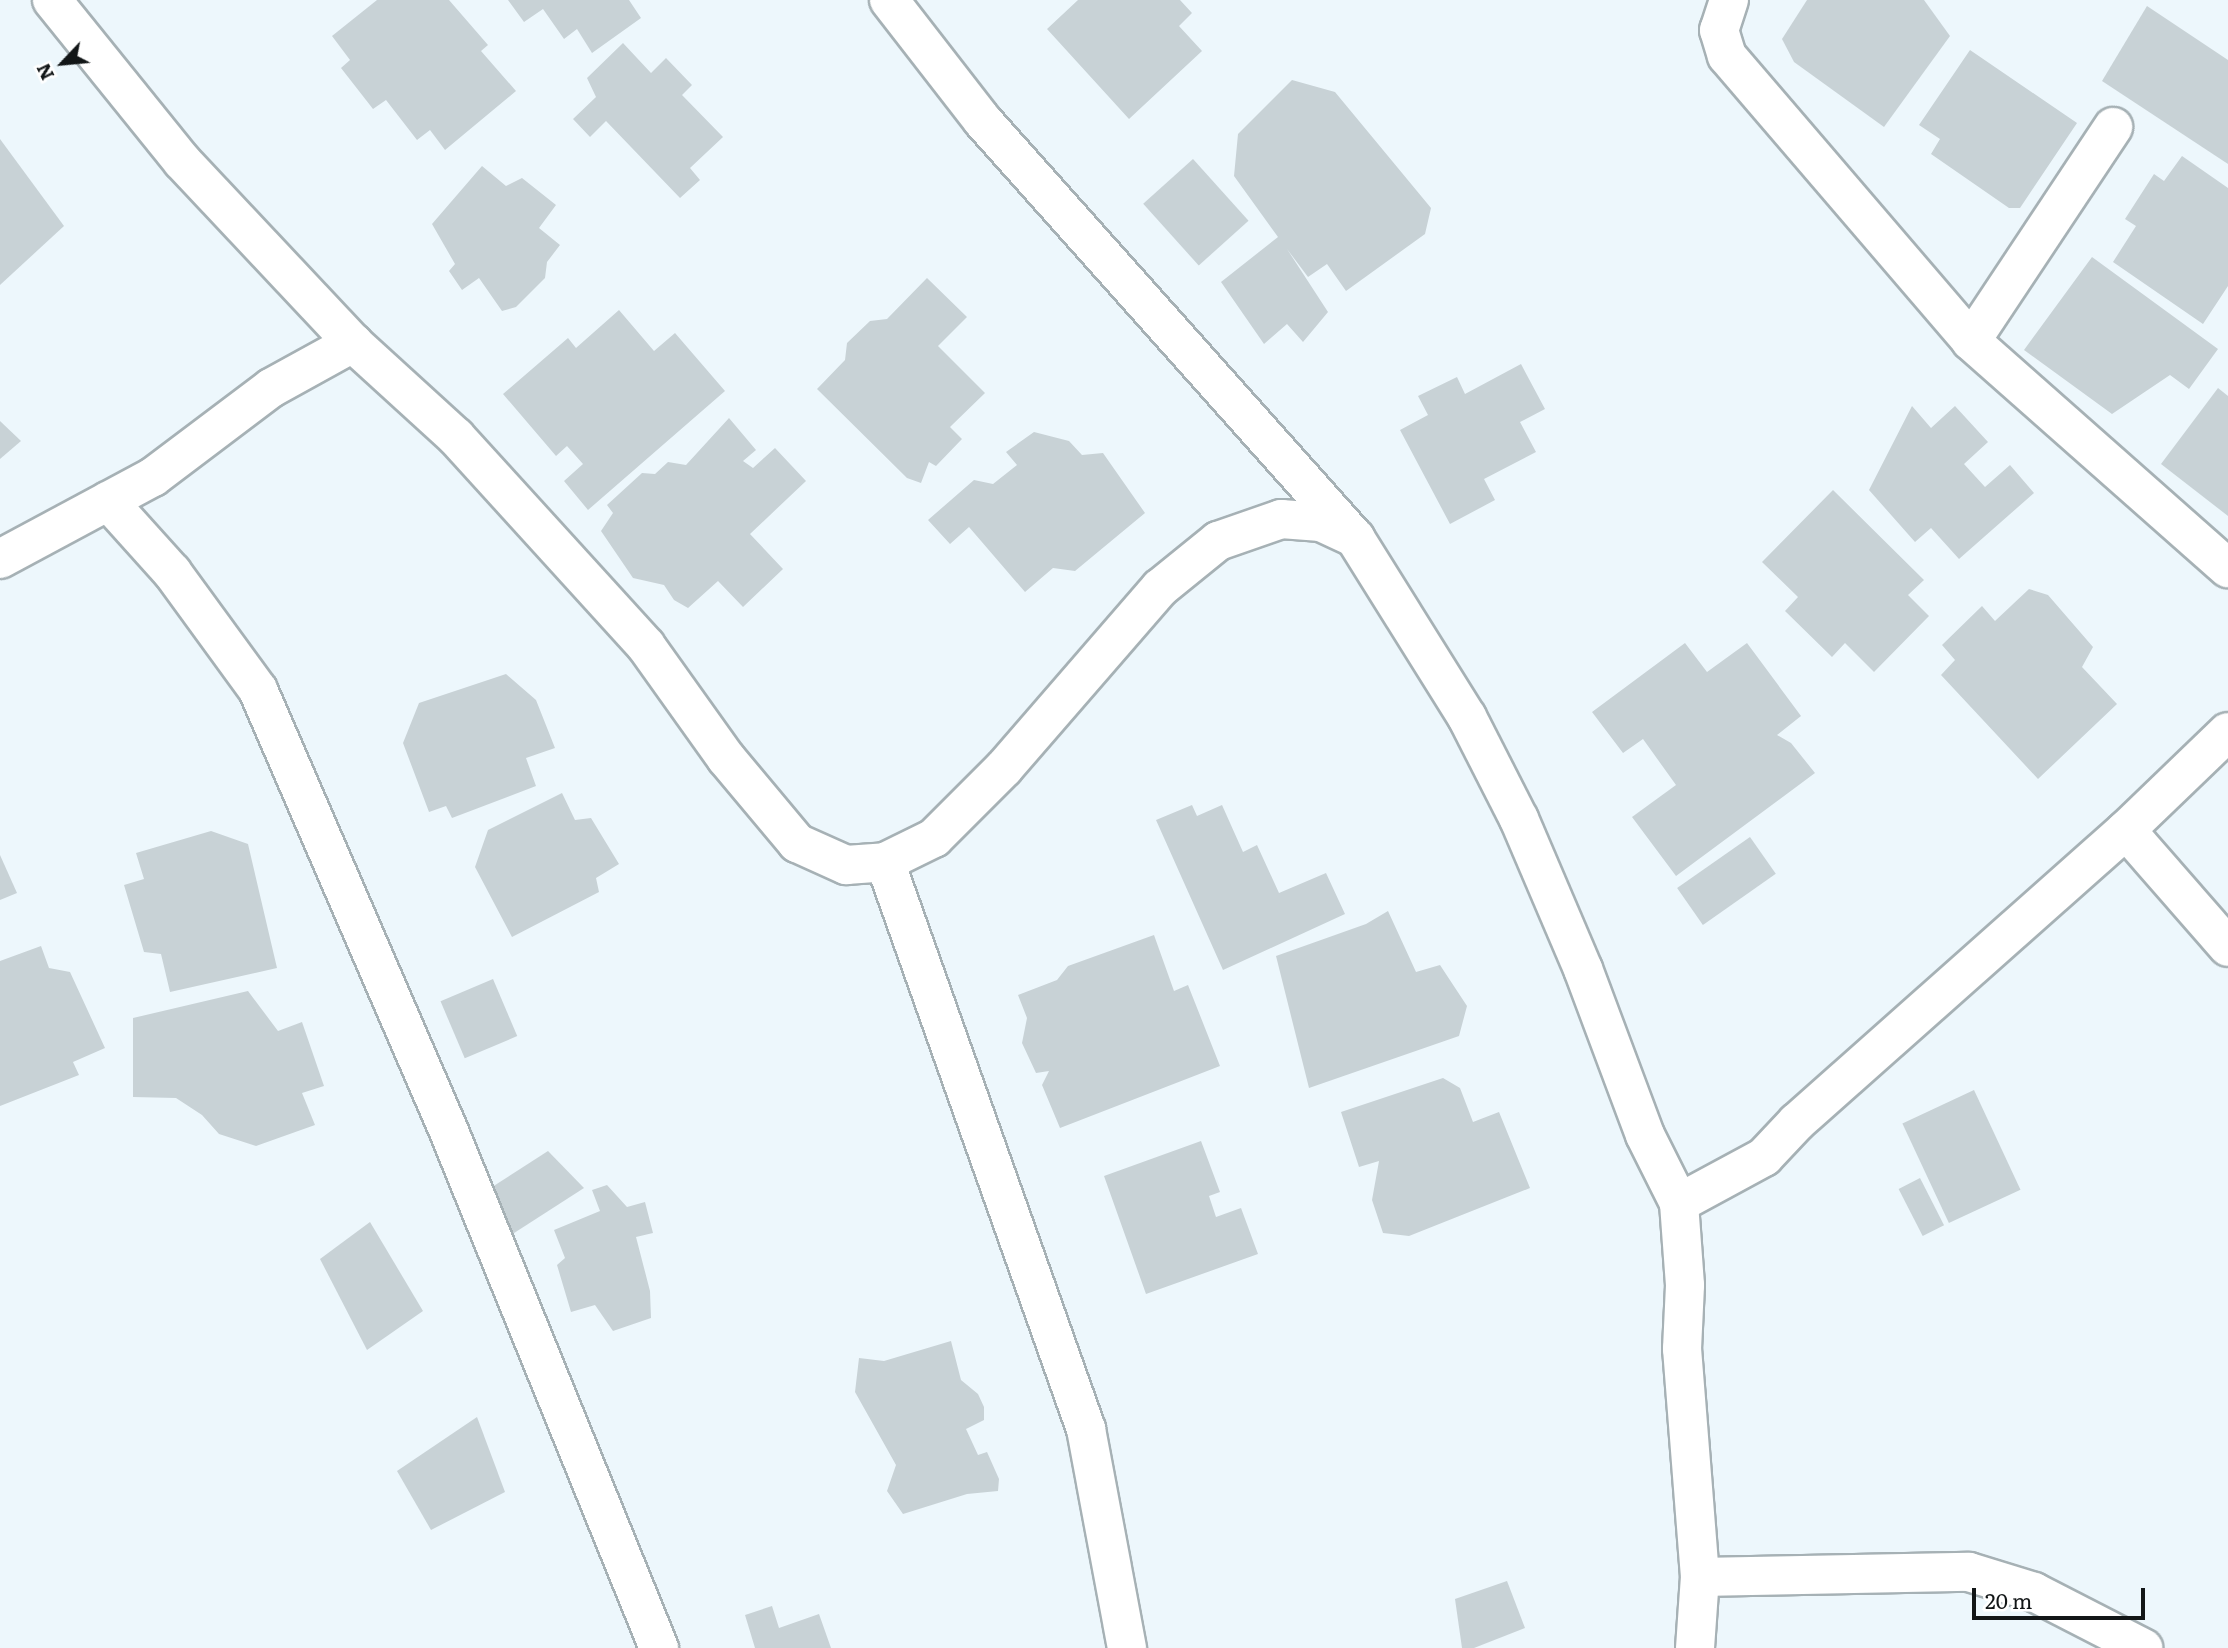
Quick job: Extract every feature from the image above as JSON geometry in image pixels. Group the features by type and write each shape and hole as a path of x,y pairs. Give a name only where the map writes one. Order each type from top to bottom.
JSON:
{"street":[{"path":"52,0 182,161 353,343 456,437 646,646 726,758 797,842 846,865 885,862 934,838 1004,768 1160,588 1219,541 1281,519 1321,522 1355,538"},
{"path":"889,0 982,120 1355,538 1467,717 1519,820 1583,969 1645,1135 1679,1203 1685,1285 1682,1349 1700,1577 1695,1648"},
{"path":"1728,0 1719,30 1727,56 1970,341 2228,568"},
{"path":"1970,341 2113,127"},
{"path":"0,559 153,477 271,388 353,343"},
{"path":"108,501 172,572 258,690 450,1134 659,1648"},
{"path":"1679,1203 1764,1157 1797,1122 2126,830 2228,732"},
{"path":"2126,830 2228,947"},
{"path":"885,862 1086,1429 1127,1648"},
{"path":"1700,1577 1969,1572 2034,1592 2143,1648"}],"building":[{"path":"377,0 449,0 488,45 481,51 516,91 445,150 430,130 417,140 386,100 373,109 341,68 350,60 332,36"},
{"path":"508,0 629,0 641,18 592,53 577,29 564,39 543,9 524,22"},
{"path":"1078,0 1180,0 1192,13 1179,26 1202,51 1129,119 1047,29"},
{"path":"1807,0 1924,0 1950,36 1884,127 1794,62 1782,39"},
{"path":"2147,6 2228,60 2228,164 2102,81"},
{"path":"623,43 651,73 666,58 692,85 682,95 723,137 690,168 700,180 680,198 606,121 590,137 573,119 596,97 587,78"},
{"path":"1970,50 2077,123 2020,208 2009,208 1931,154 1940,139 1919,125"},
{"path":"1292,80 1335,92 1431,208 1425,234 1346,291 1327,264 1308,277 1287,249 1328,312 1303,342 1287,324 1264,344 1221,282 1278,237 1234,176 1238,134"},
{"path":"0,139 64,226 0,285"},
{"path":"2182,156 2228,188 2228,286 2203,324 2113,262 2136,226 2125,219 2154,174 2164,181"},
{"path":"1193,159 1249,221 1199,266 1143,204"},
{"path":"482,166 506,186 522,178 556,205 539,228 560,245 547,262 545,278 516,307 502,311 479,278 462,290 449,271 455,264 432,224"},
{"path":"2092,257 2218,349 2189,389 2170,375 2112,414 2024,350"},
{"path":"927,278 967,317 938,346 985,393 950,427 962,439 936,466 929,462 921,483 907,478 817,389 845,360 847,343 870,321 887,319"},
{"path":"619,310 654,351 675,333 725,391 588,510 564,481 583,464 567,446 556,456 503,394 568,338 576,348"},
{"path":"1521,364 1545,409 1520,422 1536,452 1484,479 1495,500 1450,524 1400,430 1428,415 1418,396 1457,377 1465,394"},
{"path":"2218,388 2228,396 2228,516 2161,464"},
{"path":"1912,406 1931,428 1955,406 1988,442 1964,464 1985,487 2010,465 2034,493 1959,559 1931,528 1915,542 1869,490"},
{"path":"729,418 756,450 743,461 753,468 775,448 806,481 750,534 783,569 743,607 718,581 688,608 674,600 664,585 633,578 601,531 613,513 607,505 642,473 655,474 668,462 686,465"},
{"path":"0,421 21,441 0,459"},
{"path":"1034,432 1069,441 1082,455 1103,453 1145,513 1075,571 1053,568 1025,592 969,527 950,544 928,520 974,480 993,484 1017,465 1006,452"},
{"path":"1833,490 1924,580 1908,595 1929,616 1874,672 1845,643 1832,657 1785,611 1798,597 1762,562"},
{"path":"2029,589 2048,595 2093,647 2082,667 2117,704 2038,779 1941,675 1955,660 1942,645 1982,606 1995,621"},
{"path":"1685,643 1707,672 1747,643 1801,716 1777,735 1791,743 1815,773 1676,876 1632,817 1676,785 1643,739 1623,753 1592,712"},
{"path":"506,674 536,700 555,748 526,758 536,786 452,818 446,806 429,812 403,743 419,703"},
{"path":"562,793 575,820 591,818 619,864 596,878 599,892 512,937 475,867 488,830"},
{"path":"1192,805 1197,816 1222,805 1243,852 1257,845 1279,893 1326,873 1345,914 1223,970 1156,820"},
{"path":"211,831 248,844 277,968 170,992 161,954 144,952 124,885 144,879 136,853"},
{"path":"1750,837 1776,874 1703,925 1677,888"},
{"path":"0,855 17,893 0,900"},
{"path":"1388,911 1416,972 1440,965 1467,1006 1459,1036 1309,1088 1276,956 1366,924"},
{"path":"1154,935 1174,991 1188,985 1220,1066 1060,1128 1042,1085 1049,1071 1036,1073 1022,1043 1027,1018 1018,995 1057,980 1068,966"},
{"path":"41,946 49,968 70,972 105,1048 73,1062 79,1075 0,1106 0,961"},
{"path":"493,979 517,1036 465,1058 441,1001"},
{"path":"248,991 278,1031 302,1022 324,1086 302,1093 315,1125 256,1146 219,1134 202,1115 176,1098 133,1097 133,1018"},
{"path":"1443,1078 1460,1088 1473,1122 1499,1112 1530,1188 1409,1236 1383,1233 1372,1200 1379,1161 1359,1167 1341,1112"},
{"path":"1974,1090 2020,1190 1949,1223 1902,1123"},
{"path":"1201,1141 1220,1192 1209,1196 1216,1217 1241,1208 1258,1254 1146,1294 1104,1176"},
{"path":"548,1151 584,1188 511,1235 489,1189"},
{"path":"1920,1178 1944,1225 1923,1236 1899,1189"},
{"path":"607,1185 627,1207 645,1202 653,1233 636,1237 650,1291 651,1318 613,1331 595,1305 571,1312 557,1265 565,1258 554,1230 600,1211 592,1190"},
{"path":"370,1222 423,1311 367,1350 320,1259"},
{"path":"951,1341 961,1380 978,1394 984,1407 984,1420 966,1429 978,1455 987,1452 999,1479 998,1491 967,1494 903,1514 887,1491 896,1465 855,1392 859,1358 884,1361"},
{"path":"477,1417 505,1492 431,1530 397,1471"},
{"path":"1507,1581 1525,1628 1474,1648 1462,1648 1455,1599"},
{"path":"772,1606 779,1628 819,1614 831,1648 755,1648 745,1615"}]}
